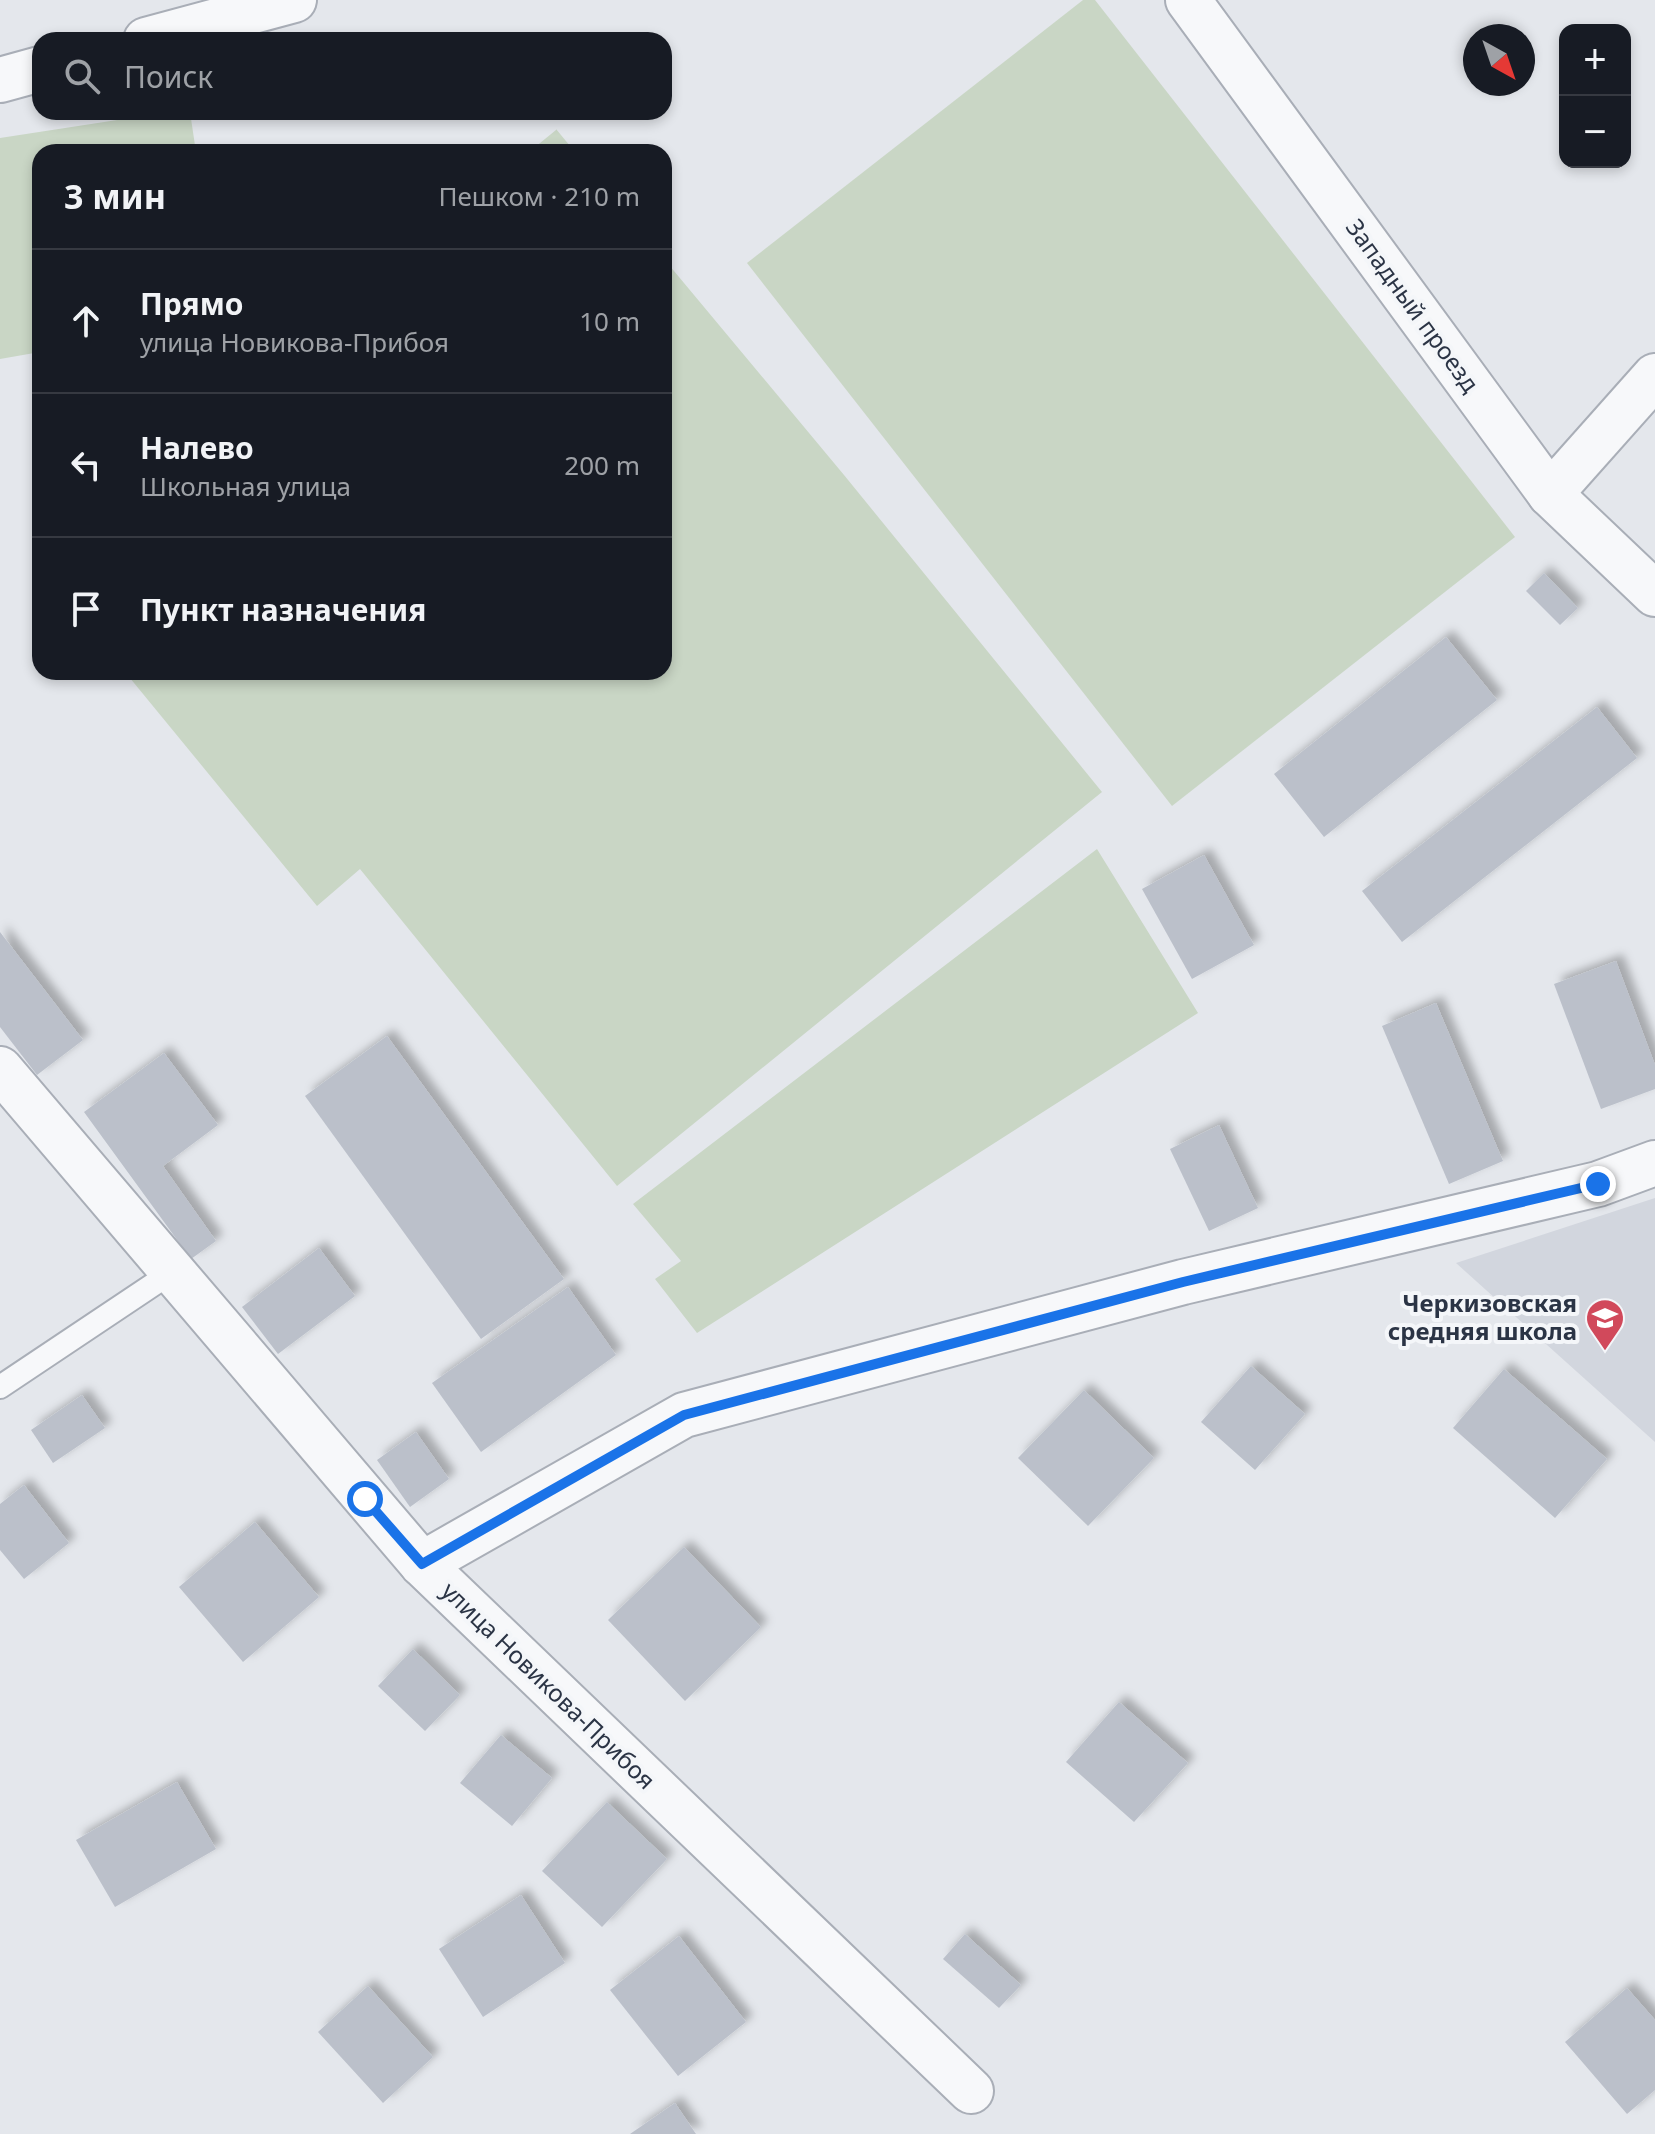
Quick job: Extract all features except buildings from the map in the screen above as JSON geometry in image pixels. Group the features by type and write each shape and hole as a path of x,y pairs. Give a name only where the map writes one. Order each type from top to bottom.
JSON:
{"street":[{"path":"176,32 294,0"},
{"name":"Западный проезд","path":"1188,0 1550,494 1655,594"},
{"path":"0,80 32,71"},
{"path":"1550,494 1655,376"},
{"name":"улица Новикова-Прибоя","path":"0,1069 422,1564 971,2091"},
{"path":"422,1564 684,1415 1183,1282 1598,1184 1655,1163"}],"lane":[{"path":"0,1387 172,1272"}],"shaded area":[{"name":"Черкизовская средняя школа","path":"1655,1198 1655,1442 1456,1263"}],"green space":[{"path":"1083,0 1095,0 1515,537 1172,806 747,263"},
{"path":"117,120 191,120 195,144 32,144 32,353 0,359 0,138"},
{"path":"556,130 568,144 539,144"},
{"path":"672,269 1102,792 617,1186 360,869 317,906 132,680 672,680"},
{"path":"1097,849 1198,1013 697,1333 655,1279 681,1261 633,1204"}],"place":[{"name":"Черкизовская средняя школа","path":"1605,1352"}],"route":[{"path":"365,1499 422,1564 684,1415 1183,1282 1598,1184"}]}
